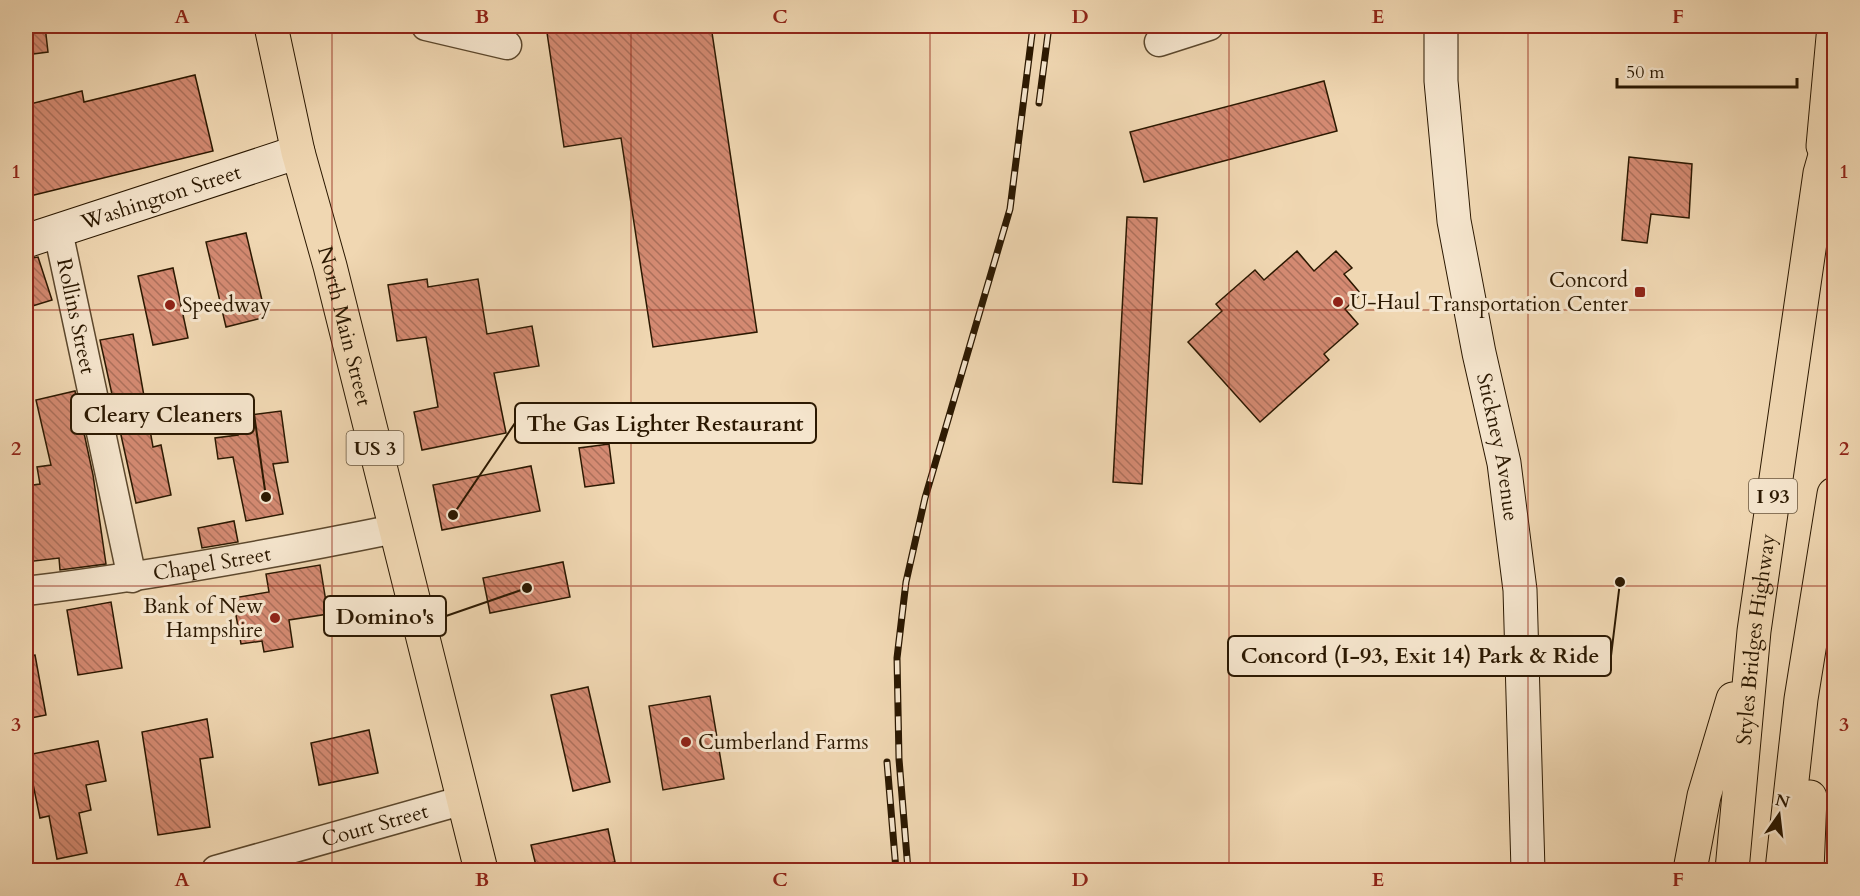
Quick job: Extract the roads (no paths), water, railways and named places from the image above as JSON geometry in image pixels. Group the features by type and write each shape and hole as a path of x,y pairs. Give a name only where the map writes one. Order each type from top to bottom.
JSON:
{"main road":[{"name":"North Main Street","path":"271,26 298,152 330,266 481,870"},
{"path":"1821,173 1834,26"},
{"name":"Styles Bridges Highway","path":"1732,870 1754,631 1821,173 1834,124"},
{"path":"1782,870 1801,699 1834,494"},
{"path":"1807,870 1822,562"},
{"path":"1690,870 1704,796 1754,631"}],"street":[{"path":"426,26 507,45"},
{"path":"1159,42 1209,26"},
{"name":"Stickney Avenue","path":"1441,26 1441,81 1454,221 1503,463 1520,590 1528,870"},
{"name":"Washington Street","path":"26,242 298,152"},
{"name":"Rollins Street","path":"58,231 132,578"},
{"name":"Chapel Street","path":"26,591 132,578 244,559 395,529"},
{"name":"Court Street","path":"216,870 464,800"}],"railway":[{"path":"908,870 899,759 897,658 906,582 925,498 1010,209 1033,26"},
{"path":"1039,103 1049,26"},
{"path":"887,762 896,870"}],"place":[{"name":"Concord Transportation Center","path":"1640,292"},
{"name":"U-Haul","path":"1338,302"},
{"name":"Speedway","path":"170,305"},
{"name":"Cleary Cleaners","path":"266,497"},
{"name":"The Gas Lighter Restaurant","path":"453,515"},
{"name":"Concord (I-93, Exit 14) Park & Ride","path":"1620,582"},
{"name":"Domino's","path":"527,588"},
{"name":"Bank of New Hampshire","path":"275,618"},
{"name":"Cumberland Farms","path":"686,742"}]}
